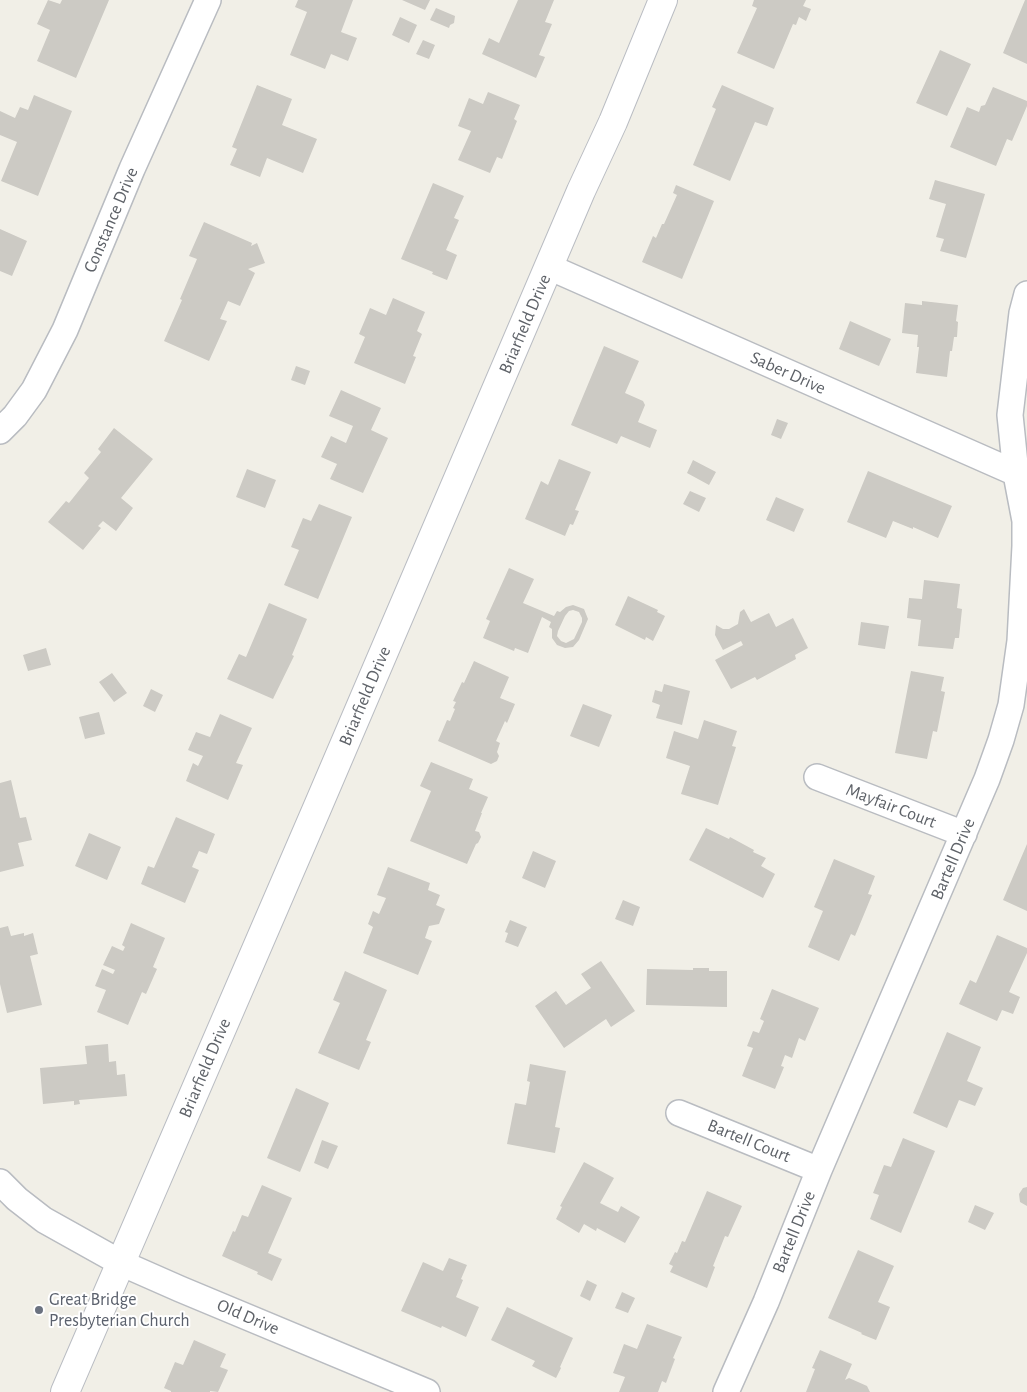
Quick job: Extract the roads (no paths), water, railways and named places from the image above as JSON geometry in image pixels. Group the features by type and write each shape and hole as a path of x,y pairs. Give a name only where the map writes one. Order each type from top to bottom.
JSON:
{"street":[{"name":"Constance Drive","path":"0,431 15,416 34,390 65,330 132,168 208,0"},
{"name":"Briarfield Drive","path":"65,1392 581,191 613,122 663,0"},
{"name":"Saber Drive","path":"549,267 1022,476"},
{"name":"Bartell Drive","path":"726,1392 766,1302 819,1170 987,779 1011,705 1020,641 1025,521 1022,476 1010,415 1022,313 1027,294"},
{"name":"Mayfair Court","path":"817,777 964,834"},
{"name":"Bartell Court","path":"679,1113 819,1170"},
{"name":"Old Drive","path":"0,1182 17,1199 44,1220 121,1263 427,1392"}],"place":[{"name":"Great Bridge Presbyterian Church","path":"39,1310"}]}
